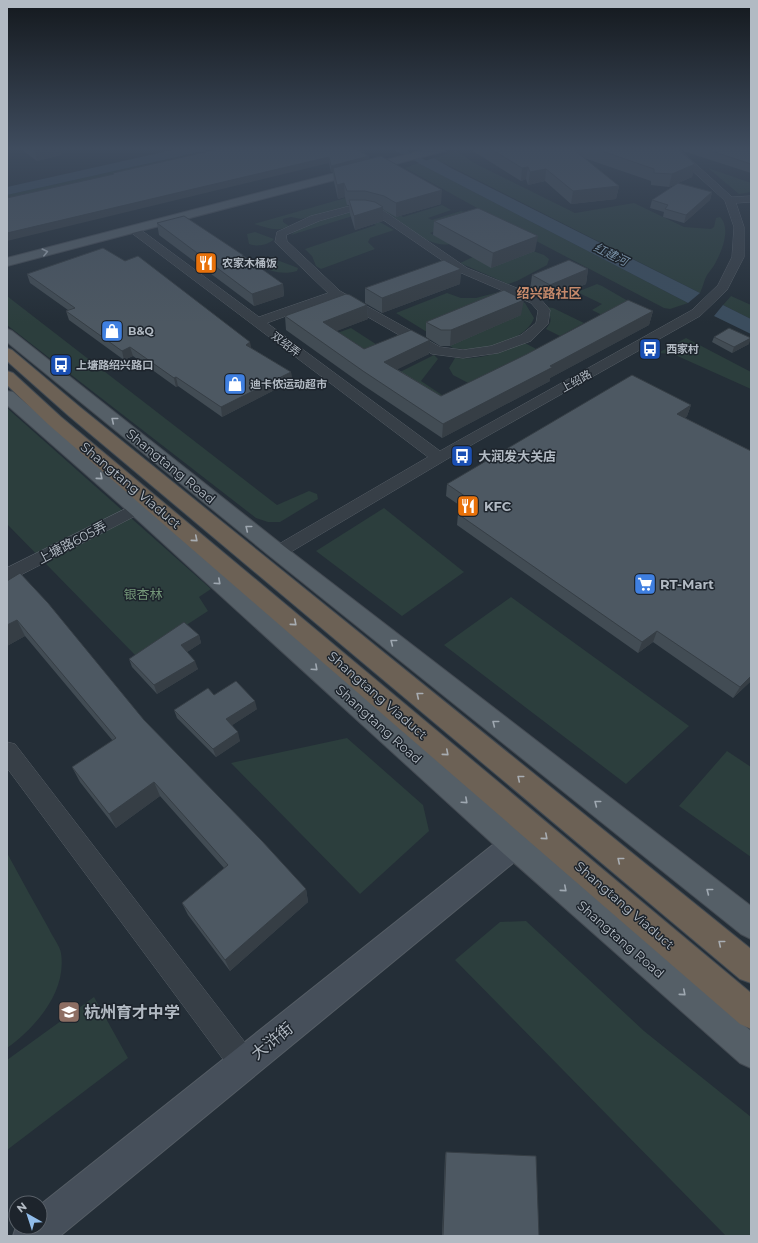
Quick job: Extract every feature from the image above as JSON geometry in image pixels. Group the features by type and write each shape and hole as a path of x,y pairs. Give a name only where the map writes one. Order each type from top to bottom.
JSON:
{"highway":[{"name":"Shangtang Viaduct","path":"7,353 75,412 751,968"},
{"name":"Shangtang Viaduct","path":"7,376 55,421 751,1013"}],"main road":[{"path":"36,242 181,207"},
{"path":"7,262 212,207"},
{"name":"Shangtang Road","path":"7,334 278,552 751,924"},
{"name":"Shangtang Road","path":"7,396 137,508 514,845 751,1052"}],"street":[{"name":"上绍路","path":"278,552 439,458 696,313 723,287 738,257 739,228 732,207"},
{"path":"257,322 336,294 437,351 463,354 493,350 526,338 542,324 544,310 535,300 462,270 380,213 365,209 350,209 331,213 296,225 281,234 281,242 336,294"},
{"name":"双绍弄","path":"133,229 439,458"},
{"name":"上塘路605弄","path":"7,576 137,508"},
{"path":"7,751 244,1064"},
{"name":"大浒街","path":"48,1224 514,845"}],"green space":[{"path":"314,207 346,207 301,219 291,217 283,219 283,222 289,226 280,229 272,229 254,224"},
{"path":"372,207 388,207 403,217 435,207 446,207 451,210 428,218 432,220 461,211 469,213 471,219 430,233 450,244 442,244 424,238 391,215 378,208"},
{"path":"475,207 503,207 688,303 670,309 664,308"},
{"path":"531,207 563,207 575,213 610,207 642,207 684,227 711,229 714,227 716,218 720,217 725,228 724,242 716,262 706,277 700,293"},
{"path":"354,211 367,215 394,230 370,238 368,242 375,249 321,269 316,266 312,256 305,249 376,225 356,215 291,235 302,225"},
{"path":"255,232 274,239 263,245 249,244 247,234"},
{"path":"527,249 544,255 549,259 547,265 517,281 508,284 460,263 473,257"},
{"path":"272,259 298,268 297,271 287,273 277,272 267,269 259,264"},
{"path":"597,284 628,301 602,315 592,310 602,304 577,292"},
{"path":"499,292 525,303 534,318 521,334 499,344 486,347 474,349 453,348 396,313 447,293 461,298 476,298"},
{"path":"7,296 277,505 309,491 317,494 318,499 280,522 268,522 256,518 7,325"},
{"path":"731,296 751,305 751,319 723,305"},
{"path":"546,307 553,308 584,323 560,336 546,329 550,323 550,318"},
{"path":"351,328 385,350 365,359 329,336"},
{"path":"686,338 751,372 751,389 673,354 658,353"},
{"path":"523,342 542,352 474,386 453,375 449,368 455,358 482,357"},
{"path":"434,355 438,359 421,381 451,401 440,406 394,375"},
{"name":"银杏林","path":"7,408 211,589 199,597 208,611 137,657 7,524"},
{"path":"384,508 464,572 402,616 316,551"},
{"path":"511,597 689,726 626,784 444,645"},
{"path":"347,738 423,805 429,831 360,894 231,763"},
{"path":"727,751 751,767 751,857 679,806"},
{"path":"7,853 59,947 62,967 54,995 47,1007 29,1030 7,1048"},
{"path":"526,921 644,1031 751,1117 751,1236 726,1236 455,960 500,922"},
{"path":"94,997 128,1058 7,1150 7,1060"}],"water":[{"name":"红建河","path":"503,207 529,207 700,293 688,303"},
{"path":"723,305 751,319 751,334 714,316"}],"building":[{"path":"7,207 117,207 7,233"},
{"path":"351,207 383,207 354,216"},
{"path":"666,207 695,207 686,215 665,209"},
{"path":"478,208 538,236 493,253 434,221"},
{"path":"184,216 243,255 283,284 252,294 157,223"},
{"path":"103,248 125,261 138,256 250,342 246,345 291,372 221,407 176,377 174,378 130,347 122,351 66,311 75,308 27,274"},
{"path":"444,260 461,269 382,298 365,288"},
{"path":"569,260 588,269 550,285 532,275"},
{"path":"504,290 524,300 451,330 441,330 426,322"},
{"path":"346,294 367,305 323,322 364,349 411,330 430,340 384,362 441,396 527,354 628,300 653,311 550,366 553,367 443,424 363,371 285,316"},
{"path":"729,328 751,338 734,347 714,337"},
{"name":"RT-Mart","path":"632,375 691,405 677,414 751,451 751,676 740,687 657,631 642,642 458,514 475,503 447,484"},
{"path":"20,573 48,603 144,720 262,841 306,889 225,960 182,903 228,865 154,782 109,814 72,767 116,738 17,620 7,625 7,581"},
{"path":"184,622 199,635 181,645 195,661 154,685 129,659"},
{"path":"236,681 255,701 226,719 238,732 213,749 174,710 208,688 214,695"},
{"path":"446,1152 536,1156 539,1236 443,1236"}],"place":[{"name":"农家木桶饭","path":"206,263"},
{"name":"B&Q","path":"112,331"},
{"name":"西家村","path":"650,349"},
{"name":"上塘路绍兴路口","path":"61,365"},
{"name":"迪卡侬运动超市","path":"235,384"},
{"name":"大润发大关店","path":"462,456"},
{"name":"KFC","path":"468,506"},
{"name":"RT-Mart","path":"645,584"},
{"name":"杭州育才中学","path":"69,1012"}],"district":[{"name":"绍兴路社区","path":"549,293"}]}
